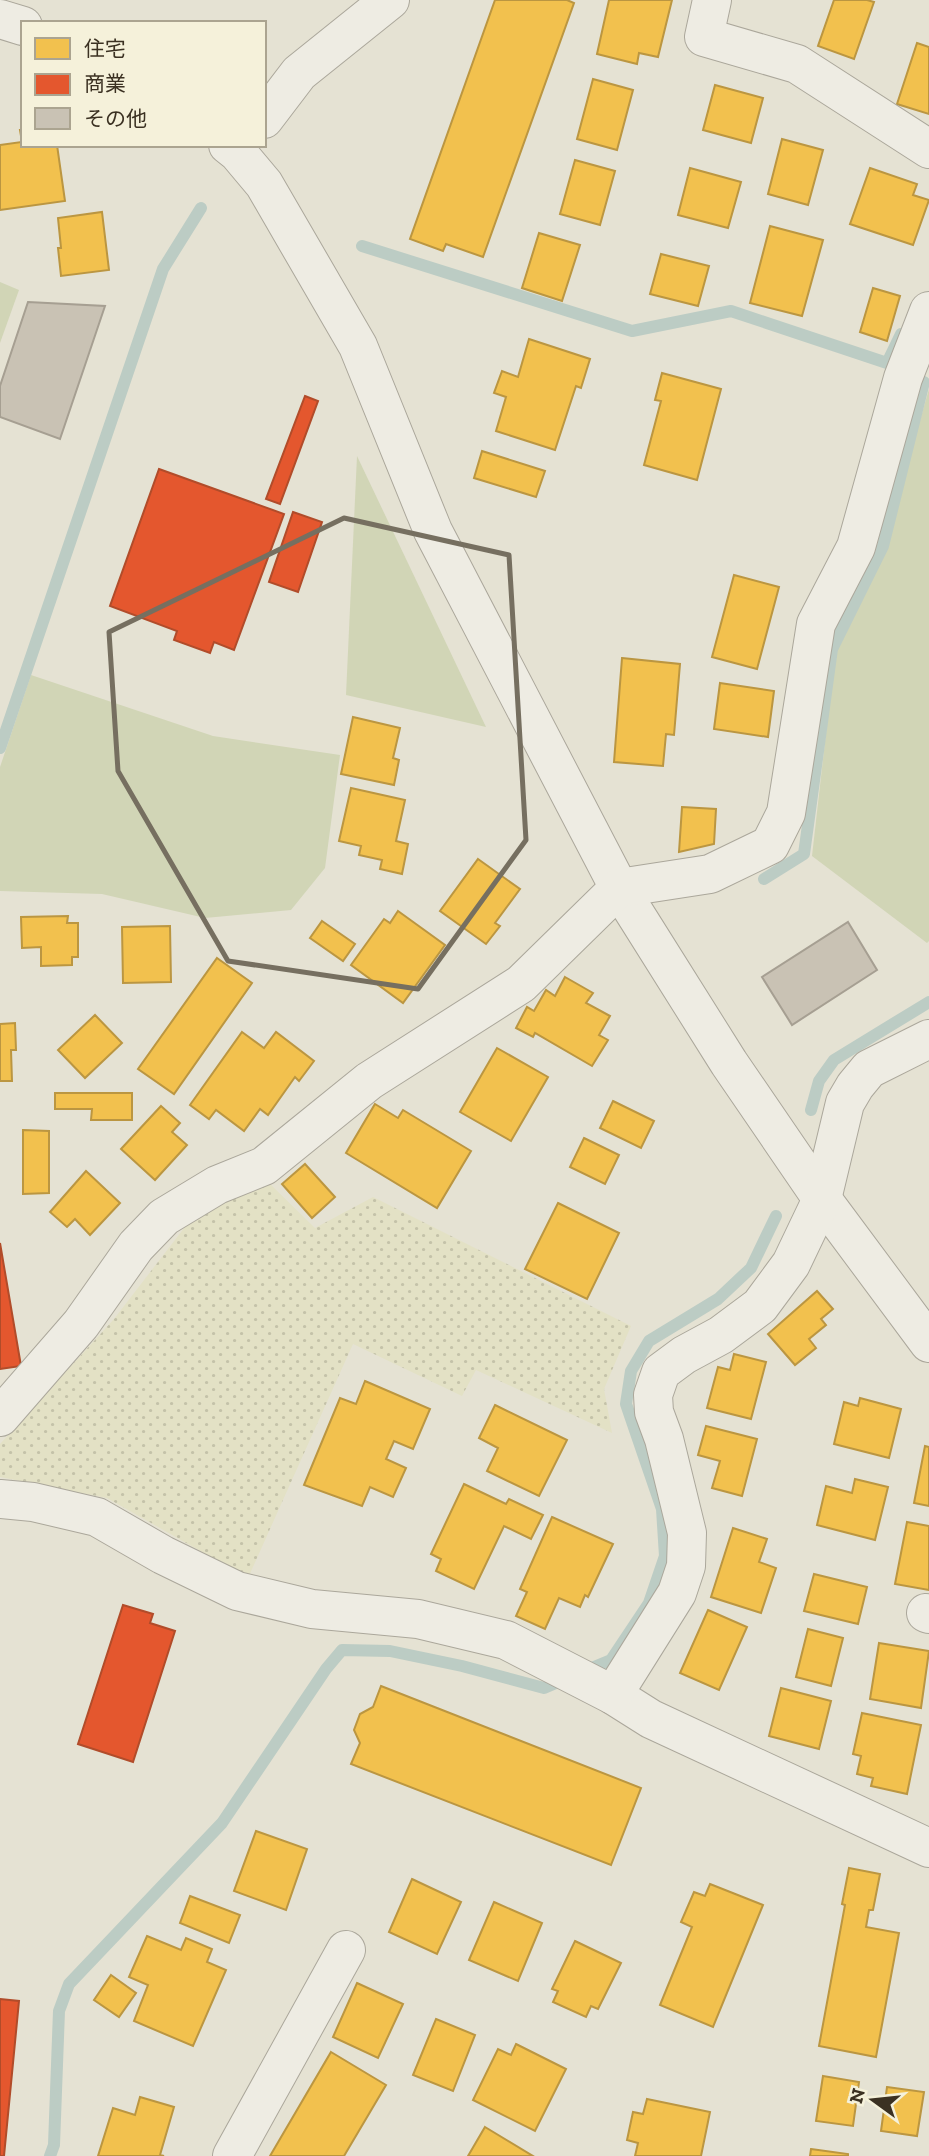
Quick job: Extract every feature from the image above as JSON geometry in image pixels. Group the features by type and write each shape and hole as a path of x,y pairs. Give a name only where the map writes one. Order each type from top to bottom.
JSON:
{"street":[{"path":"266,116 299,73 390,0"},
{"path":"712,0 704,37 797,64 929,149"},
{"path":"0,19 21,25"},
{"path":"237,148 264,184 358,346 433,531 619,888 730,1063 822,1199 929,1343"},
{"path":"0,1417 81,1324 136,1246 164,1217 217,1185 264,1166 369,1081 521,984 619,888 710,874 770,845 786,813 816,624 856,547 903,377 929,311"},
{"path":"613,1695 677,1593 686,1566 687,1533 664,1439 654,1412 653,1395 662,1373 684,1355 721,1335 760,1306 791,1264 822,1199 845,1103 855,1086 869,1069 929,1039"},
{"path":"0,1499 33,1502 97,1517 163,1555 237,1591 312,1609 418,1619 506,1640 613,1695 651,1719 929,1848"},
{"path":"232,2156 346,1950"}],"highlighted area":[{"path":"344,518 509,555 526,840 418,989 228,961 118,771 109,632"}],"shaded area":[{"path":"266,1180 315,1228 373,1197 631,1326 604,1389 612,1433 476,1370 462,1396 353,1344 248,1578 107,1498 0,1477 0,1444 114,1319 188,1223"}],"green space":[{"path":"0,282 19,290 0,343"},
{"path":"929,389 927,943 812,856 835,654 882,553"},
{"path":"357,456 486,727 346,695"},
{"path":"31,675 213,736 340,755 325,868 291,910 205,918 102,894 0,891 0,767"}],"building: 住宅":[{"path":"495,0 567,0 574,3 483,257 446,244 443,251 410,239"},
{"path":"609,0 672,0 658,57 639,53 637,64 597,54"},
{"path":"834,0 874,2 854,59 818,46"},
{"path":"917,43 929,47 929,114 897,104"},
{"path":"593,79 633,90 617,150 577,139"},
{"path":"715,85 763,98 751,143 703,130"},
{"path":"782,139 823,150 808,205 768,194"},
{"path":"21,142 21,147 57,147 65,201 0,210 0,145"},
{"path":"575,160 615,171 600,225 560,214"},
{"path":"690,168 741,182 728,228 678,215"},
{"path":"870,168 917,184 913,195 929,200 913,245 850,224"},
{"path":"102,212 109,270 61,276 58,218"},
{"path":"770,226 823,240 802,316 750,303"},
{"path":"539,233 580,245 562,301 522,288"},
{"path":"661,254 709,266 698,306 650,294"},
{"path":"873,288 900,296 887,341 860,332"},
{"path":"529,339 590,359 581,388 576,386 555,450 496,431 506,397 494,393 502,371 518,377"},
{"path":"662,373 721,389 697,480 644,465 661,401 655,400"},
{"path":"482,451 545,471 536,497 474,478"},
{"path":"734,575 779,587 757,669 712,657"},
{"path":"622,658 680,664 674,735 666,734 663,766 614,762"},
{"path":"720,683 774,691 768,737 714,729"},
{"path":"353,717 400,728 393,758 399,760 394,785 341,774"},
{"path":"351,788 405,800 396,841 408,844 402,874 380,869 382,860 359,855 361,846 339,841"},
{"path":"682,807 716,809 714,844 679,852"},
{"path":"478,859 520,889 495,923 500,926 486,944 440,911"},
{"path":"398,911 445,945 403,1003 351,965 384,919 390,923"},
{"path":"68,916 67,923 78,923 78,957 72,957 72,965 41,966 41,947 22,948 21,917"},
{"path":"322,921 355,944 343,961 310,938"},
{"path":"170,926 171,982 123,983 122,927"},
{"path":"217,958 252,983 174,1094 138,1069"},
{"path":"565,977 593,993 586,1003 610,1016 599,1035 608,1040 592,1066 535,1033 533,1037 516,1028 527,1007 534,1011 546,990 555,996"},
{"path":"95,1015 122,1043 85,1078 58,1050"},
{"path":"15,1023 16,1050 11,1050 12,1081 0,1081 0,1024"},
{"path":"242,1032 264,1048 276,1032 314,1061 299,1081 295,1077 268,1115 260,1109 244,1131 216,1110 209,1119 190,1105"},
{"path":"497,1048 548,1077 511,1141 460,1112"},
{"path":"55,1093 132,1093 132,1120 91,1120 92,1109 55,1109"},
{"path":"613,1101 654,1121 641,1148 600,1128"},
{"path":"375,1104 398,1118 403,1110 471,1151 437,1208 346,1153"},
{"path":"161,1106 180,1123 172,1132 187,1145 155,1180 121,1149"},
{"path":"23,1130 49,1131 49,1193 23,1194"},
{"path":"584,1138 619,1155 605,1184 570,1167"},
{"path":"305,1164 335,1197 312,1218 282,1184"},
{"path":"86,1171 120,1203 90,1235 75,1219 67,1227 50,1212"},
{"path":"558,1203 619,1233 587,1299 525,1269"},
{"path":"817,1291 833,1309 821,1319 826,1325 809,1339 816,1348 795,1365 768,1334"},
{"path":"734,1354 766,1362 751,1419 707,1408 718,1367 730,1370"},
{"path":"365,1381 430,1409 413,1449 394,1441 386,1459 406,1468 393,1497 370,1487 362,1506 304,1485 340,1398 356,1404"},
{"path":"860,1398 901,1409 889,1458 834,1444 844,1402 858,1406"},
{"path":"495,1405 567,1440 539,1496 487,1471 498,1448 479,1438"},
{"path":"706,1426 757,1439 742,1496 712,1488 720,1461 698,1455"},
{"path":"925,1446 929,1447 929,1506 914,1503"},
{"path":"855,1479 888,1487 875,1540 817,1525 826,1486 852,1493"},
{"path":"464,1484 506,1504 509,1499 543,1515 531,1539 504,1526 474,1589 436,1571 441,1559 431,1554"},
{"path":"552,1517 613,1544 588,1597 585,1595 580,1607 559,1598 545,1629 516,1616 527,1592 520,1589"},
{"path":"907,1522 929,1526 929,1590 895,1584"},
{"path":"733,1528 767,1539 759,1562 776,1568 761,1613 711,1597"},
{"path":"814,1574 867,1587 858,1624 804,1611"},
{"path":"708,1610 747,1627 719,1690 680,1673"},
{"path":"808,1629 843,1638 831,1686 796,1677"},
{"path":"879,1643 929,1651 921,1708 870,1699"},
{"path":"381,1686 641,1788 611,1865 351,1764 360,1743 354,1730 360,1714 373,1707"},
{"path":"781,1688 831,1701 819,1749 769,1736"},
{"path":"862,1713 921,1725 907,1794 871,1786 873,1778 857,1774 861,1756 853,1754"},
{"path":"256,1831 307,1849 286,1910 234,1891"},
{"path":"849,1868 880,1874 873,1910 869,1910 866,1927 899,1933 876,2057 819,2046 845,1905 842,1904"},
{"path":"412,1879 461,1902 437,1954 389,1932"},
{"path":"710,1884 763,1905 713,2027 660,2005 692,1927 681,1922 694,1892 705,1896"},
{"path":"190,1896 240,1915 229,1943 180,1923"},
{"path":"494,1902 542,1923 518,1981 469,1960"},
{"path":"147,1936 181,1950 186,1938 212,1949 207,1962 226,1970 193,2046 134,2021 148,1985 129,1977"},
{"path":"575,1941 621,1963 598,2009 591,2006 586,2017 553,2002 558,1991 552,1989"},
{"path":"111,1975 136,1993 119,2017 94,2000"},
{"path":"357,1983 403,2004 378,2058 333,2037"},
{"path":"436,2019 475,2035 453,2091 413,2075"},
{"path":"516,2044 566,2069 535,2131 473,2100 498,2049 511,2055"},
{"path":"331,2052 386,2085 344,2156 270,2156"},
{"path":"823,2076 859,2082 853,2126 816,2121"},
{"path":"887,2087 924,2092 917,2136 881,2131"},
{"path":"140,2097 174,2107 160,2155 164,2156 98,2156 113,2108 135,2115"},
{"path":"647,2099 710,2112 701,2156 635,2156 638,2143 627,2140 633,2112 643,2114"},
{"path":"485,2127 533,2156 468,2156"},
{"path":"811,2149 848,2154 848,2156 810,2156"}],"building: 商業":[{"path":"305,396 318,401 280,504 266,499"},
{"path":"159,469 284,514 234,650 214,642 210,653 174,640 177,631 110,606"},
{"path":"293,512 322,522 298,592 269,582"},
{"path":"0,1243 21,1366 0,1369"},
{"path":"123,1605 153,1614 150,1623 175,1631 133,1762 78,1744"},
{"path":"0,1999 19,2001 4,2156 0,2156"}],"building: その他":[{"path":"28,302 105,306 60,439 0,417 0,386"},
{"path":"848,922 877,970 792,1025 762,977"}],"waterway":[{"path":"0,748 163,269 201,208"},
{"path":"362,246 632,331 731,311 887,363 901,334"},
{"path":"764,879 804,854 832,649 883,546 924,382"},
{"path":"811,1110 819,1081 834,1060 929,1002"},
{"path":"582,1672 611,1660 649,1603 665,1556 662,1509 626,1404 631,1371 649,1341 718,1299 751,1268 776,1216"},
{"path":"50,2156 54,2145 59,2011 69,1984 222,1823 326,1669 342,1650 390,1651 462,1666 544,1688 565,1679"}]}
